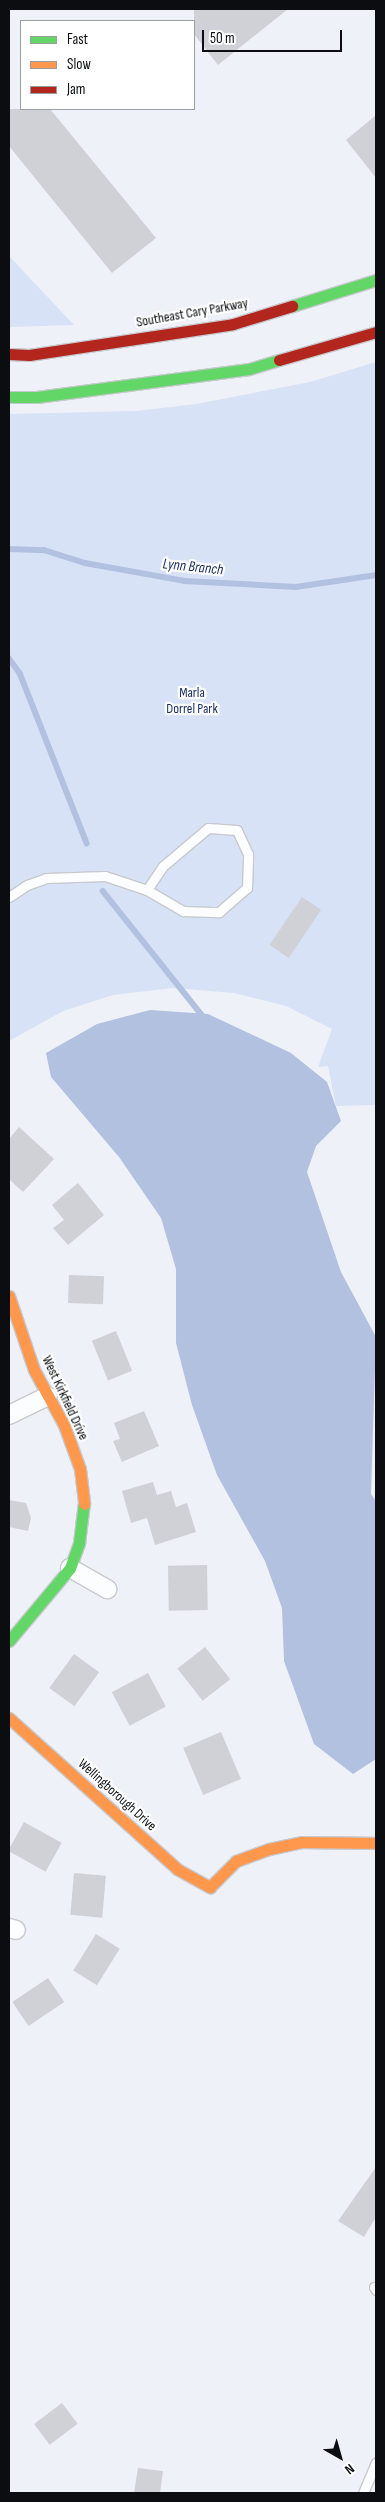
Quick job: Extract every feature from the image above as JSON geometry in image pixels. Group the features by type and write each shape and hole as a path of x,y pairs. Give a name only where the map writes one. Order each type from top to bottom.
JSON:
{"street":[{"name":"Southeast Cary Parkway","path":"9,354 29,354 233,324 376,280"},
{"path":"9,397 37,397 249,369 376,332"},
{"name":"West Kirkfield Drive","path":"9,1296 16,1309 34,1370 64,1425 80,1470 85,1497 79,1543 70,1568 9,1641"},
{"path":"9,1415 48,1396"},
{"path":"70,1568 107,1589"},
{"name":"Wellingborough Drive","path":"9,1718 177,1869 210,1887 236,1860 269,1849 302,1842 376,1843"}],"lane":[{"path":"9,897 27,885 71,874 105,876 147,890 182,911 219,912 247,888 248,854 237,830 208,828 164,866 147,890"},
{"path":"364,2493 376,2463"}],"green space":[{"path":"9,256 74,325 9,327"},
{"name":"Marla Dorrel Park","path":"376,362 376,1105 336,1106 328,1066 318,1067 332,1029 286,1006 234,993 173,988 113,995 63,1011 9,1041 9,414 136,411 196,404 310,382"}],"shaded area":[{"path":"150,1010 208,1014 291,1053 327,1082 341,1121 316,1146 307,1172 341,1272 376,1337 371,1494 376,1501 376,1759 353,1774 314,1744 284,1661 282,1608 265,1561 217,1475 192,1405 176,1343 176,1269 161,1218 119,1157 51,1077 46,1053 97,1024"}],"building":[{"path":"194,9 288,9 218,65 195,35"},
{"path":"9,109 51,110 156,238 112,273 9,146"},
{"path":"376,115 376,178 346,140"},
{"path":"302,897 321,910 289,958 270,945"},
{"path":"19,1127 54,1159 23,1192 9,1179 9,1139"},
{"path":"78,1183 104,1215 68,1245 53,1228 64,1220 52,1205"},
{"path":"69,1275 104,1276 103,1304 68,1303"},
{"path":"116,1331 132,1371 108,1381 92,1341"},
{"path":"144,1411 159,1446 122,1462 113,1441 120,1439 114,1423"},
{"path":"153,1482 157,1495 171,1491 176,1507 187,1503 196,1532 155,1545 147,1518 131,1523 122,1491"},
{"path":"9,1500 26,1503 31,1518 28,1531 9,1527"},
{"path":"207,1565 208,1610 169,1611 168,1566"},
{"path":"205,1647 230,1679 203,1701 177,1669"},
{"path":"74,1654 99,1672 74,1706 49,1688"},
{"path":"148,1673 166,1707 130,1726 112,1692"},
{"path":"221,1732 241,1779 203,1795 183,1748"},
{"path":"24,1822 62,1843 46,1872 9,1851"},
{"path":"74,1873 106,1876 102,1918 70,1915"},
{"path":"96,1934 120,1949 97,1985 73,1970"},
{"path":"48,1978 64,2002 29,2026 12,2002"},
{"path":"376,2167 376,2217 364,2237 338,2221"},
{"path":"62,2403 78,2424 50,2445 34,2424"},
{"path":"138,2468 163,2471 160,2493 134,2493"}],"waterway":[{"name":"Lynn Branch","path":"9,549 44,550 85,563 185,581 296,587 376,575"},
{"path":"9,658 20,673 87,843"},
{"path":"103,891 205,1019"}],"traffic: fast":[{"path":"292,306 376,280"},
{"path":"9,397 37,397 249,369 279,360"},
{"path":"9,1641 70,1568 79,1543 84,1504"}],"traffic: slow":[{"path":"9,1296 34,1370 64,1425 80,1469 84,1504"},
{"path":"9,1718 177,1869 210,1887 236,1861 269,1849 302,1842 376,1843"}],"traffic: jam":[{"path":"9,354 29,355 233,324 292,306"},
{"path":"279,360 376,332"}]}
